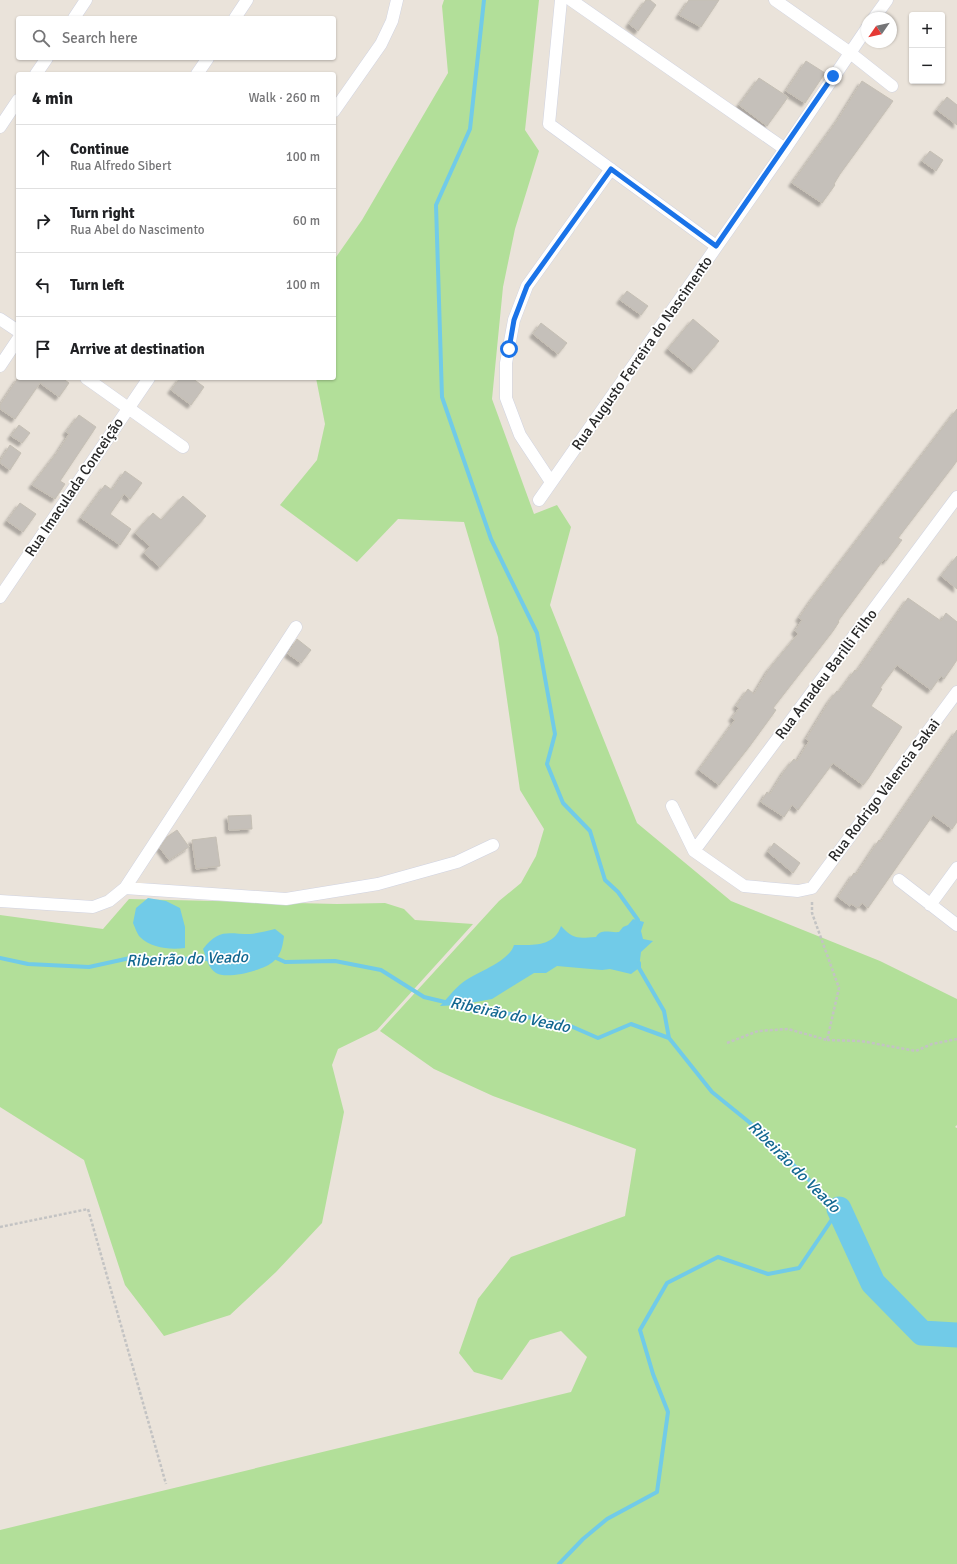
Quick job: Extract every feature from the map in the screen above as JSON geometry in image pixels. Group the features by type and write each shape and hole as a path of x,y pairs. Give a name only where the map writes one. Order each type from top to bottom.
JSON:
{"street":[{"path":"75,16 86,0"},
{"path":"236,16 247,0"},
{"path":"336,108 381,44 392,21 397,0"},
{"path":"561,0 549,124 716,246"},
{"path":"571,0 785,149"},
{"path":"775,0 850,52 892,86"},
{"path":"878,12 887,0"},
{"name":"Rua Augusto Ferreira do Nascimento","path":"539,500 785,149 861,36"},
{"path":"37,72 46,60"},
{"path":"198,72 207,60"},
{"path":"0,126 16,103"},
{"path":"551,482 520,435 506,398 506,364 514,320 527,286 611,169"},
{"path":"0,319 16,330"},
{"path":"0,366 16,342"},
{"path":"89,380 129,407 183,447"},
{"name":"Rua Imaculada Conceição","path":"0,597 148,380"},
{"name":"Rua Amadeu Barilli Filho","path":"694,851 957,497"},
{"path":"0,901 93,907 109,901 125,888 296,627"},
{"name":"Rua Rodrigo Valencia Sakai","path":"812,888 957,692"},
{"path":"672,806 694,851 744,886 798,891 812,888"},
{"path":"125,888 286,898 378,884 457,862 493,845"},
{"path":"930,905 957,868"},
{"path":"899,880 957,925"}],"path":[{"path":"812,888 812,912 839,988 827,1040"},
{"path":"727,1043 758,1031 788,1029 827,1040 861,1041 916,1051 932,1044 957,1039"},
{"path":"0,1228 88,1209 166,1484"}],"green space":[{"path":"444,0 539,0 525,130 539,151 515,229 503,287 492,399 534,514 557,505 571,527 550,605 637,823 731,901 880,961 957,999 957,1125 955,1127 957,1128 957,1564 0,1564 0,1530 571,1392 587,1357 561,1331 530,1340 502,1380 474,1372 459,1353 478,1299 511,1257 625,1216 636,1149 493,1096 434,1069 380,1031 499,901 521,883 536,856 544,829 520,790 498,637 464,522 398,519 357,562 280,505 317,460 325,424 316,380 336,380 336,257 362,220 448,73 442,6"},
{"path":"129,899 337,904 385,903 404,909 415,920 473,924 377,1030 338,1049 332,1065 344,1112 322,1223 276,1272 230,1315 164,1336 125,1285 84,1160 0,1107 0,915 103,929"}],"water":[{"path":"148,898 166,901 180,908 185,927 185,948 173,949 155,946 144,941 139,936 133,923 136,908"},
{"path":"633,919 644,922 641,931 643,939 653,941 641,952 639,968 631,974 610,969 602,970 557,966 546,973 534,973 492,999 460,1005 440,1006 459,985 506,957 514,945 535,945 548,941 558,933 561,926 569,934 580,938 596,937 598,934 603,932 619,932"},
{"path":"275,929 284,936 281,950 274,961 263,968 237,975 221,975 213,971 206,959 203,949 209,942 219,935 230,933 260,933"}],"building":[{"path":"646,0 650,0 656,5 638,31 629,24"},
{"path":"689,0 719,0 701,27 679,15"},
{"path":"806,61 825,73 805,103 786,91"},
{"path":"759,78 788,97 767,126 739,105"},
{"path":"862,81 893,101 840,174 834,184 835,185 822,203 792,183 839,118"},
{"path":"947,97 957,105 957,125 937,110"},
{"path":"930,151 943,160 936,171 922,161"},
{"path":"627,291 648,306 641,315 620,300"},
{"path":"693,319 719,341 694,370 668,349"},
{"path":"541,323 567,343 558,354 533,334"},
{"path":"17,380 65,380 69,383 59,397 40,383 15,419 0,409 0,405"},
{"path":"178,380 195,380 204,387 191,405 171,390"},
{"path":"957,409 957,461 898,538 902,540 886,561 884,559 838,621 839,622 833,631 773,708 776,710 749,747 719,785 699,770 735,720 732,718 739,708 736,706 748,689 754,694 769,669 798,634 795,631 802,620 799,618 812,599"},
{"path":"79,415 96,427 60,481 65,484 55,499 32,485 59,450 69,434 66,432"},
{"path":"19,425 30,433 22,443 11,436"},
{"path":"10,445 21,453 10,470 0,463 0,461"},
{"path":"125,471 142,483 130,499 124,494 110,514 131,529 120,545 81,518 105,485 112,490"},
{"path":"183,496 206,516 160,567 144,553 150,546 135,533 153,513 161,520"},
{"path":"20,503 36,514 23,532 7,521"},
{"path":"957,556 957,589 941,576"},
{"path":"908,598 941,621 946,613 957,622 957,660 944,679 941,676 931,690 897,665 880,688 882,689 871,706 902,727 868,779 863,785 833,763 798,810 792,805 784,817 761,802 767,792 770,794 785,770 794,759 797,761 809,741 806,739 830,700 837,691 839,692 855,670 857,671"},
{"path":"297,639 311,650 301,663 288,654"},
{"path":"957,730 957,822 952,829 933,815 868,908 862,903 858,908 851,904 850,906 838,897 854,873 856,875 879,840 881,842"},
{"path":"251,815 252,829 229,830 228,816"},
{"path":"177,830 189,847 169,860 160,848 167,837"},
{"path":"216,837 220,866 196,869 192,840"},
{"path":"774,843 800,863 793,873 768,852"}],"waterway":[{"path":"484,0 470,129 436,205 442,397 491,539 537,633 555,734 547,764 563,803 590,831 605,880 618,892 638,920 638,924"},
{"name":"Ribeirão do Veado","path":"272,956 285,962 335,961 381,970 424,997 449,1003"},
{"name":"Ribeirão do Veado","path":"0,958 28,964 89,967 130,958 211,959"},
{"path":"639,963 639,968 664,1011 669,1038"},
{"path":"455,1004 566,1024 598,1038 631,1024 669,1038 712,1092 749,1122 839,1209 799,1268 768,1274 718,1257 667,1283 640,1330 653,1374 668,1412 657,1492 607,1519 583,1539 559,1564"},
{"name":"Ribeirão do Veado","path":"839,1209 873,1283 922,1333 957,1335"}],"route":[{"path":"509,349 514,320 527,286 611,169 716,246 785,149 833,76"}]}
